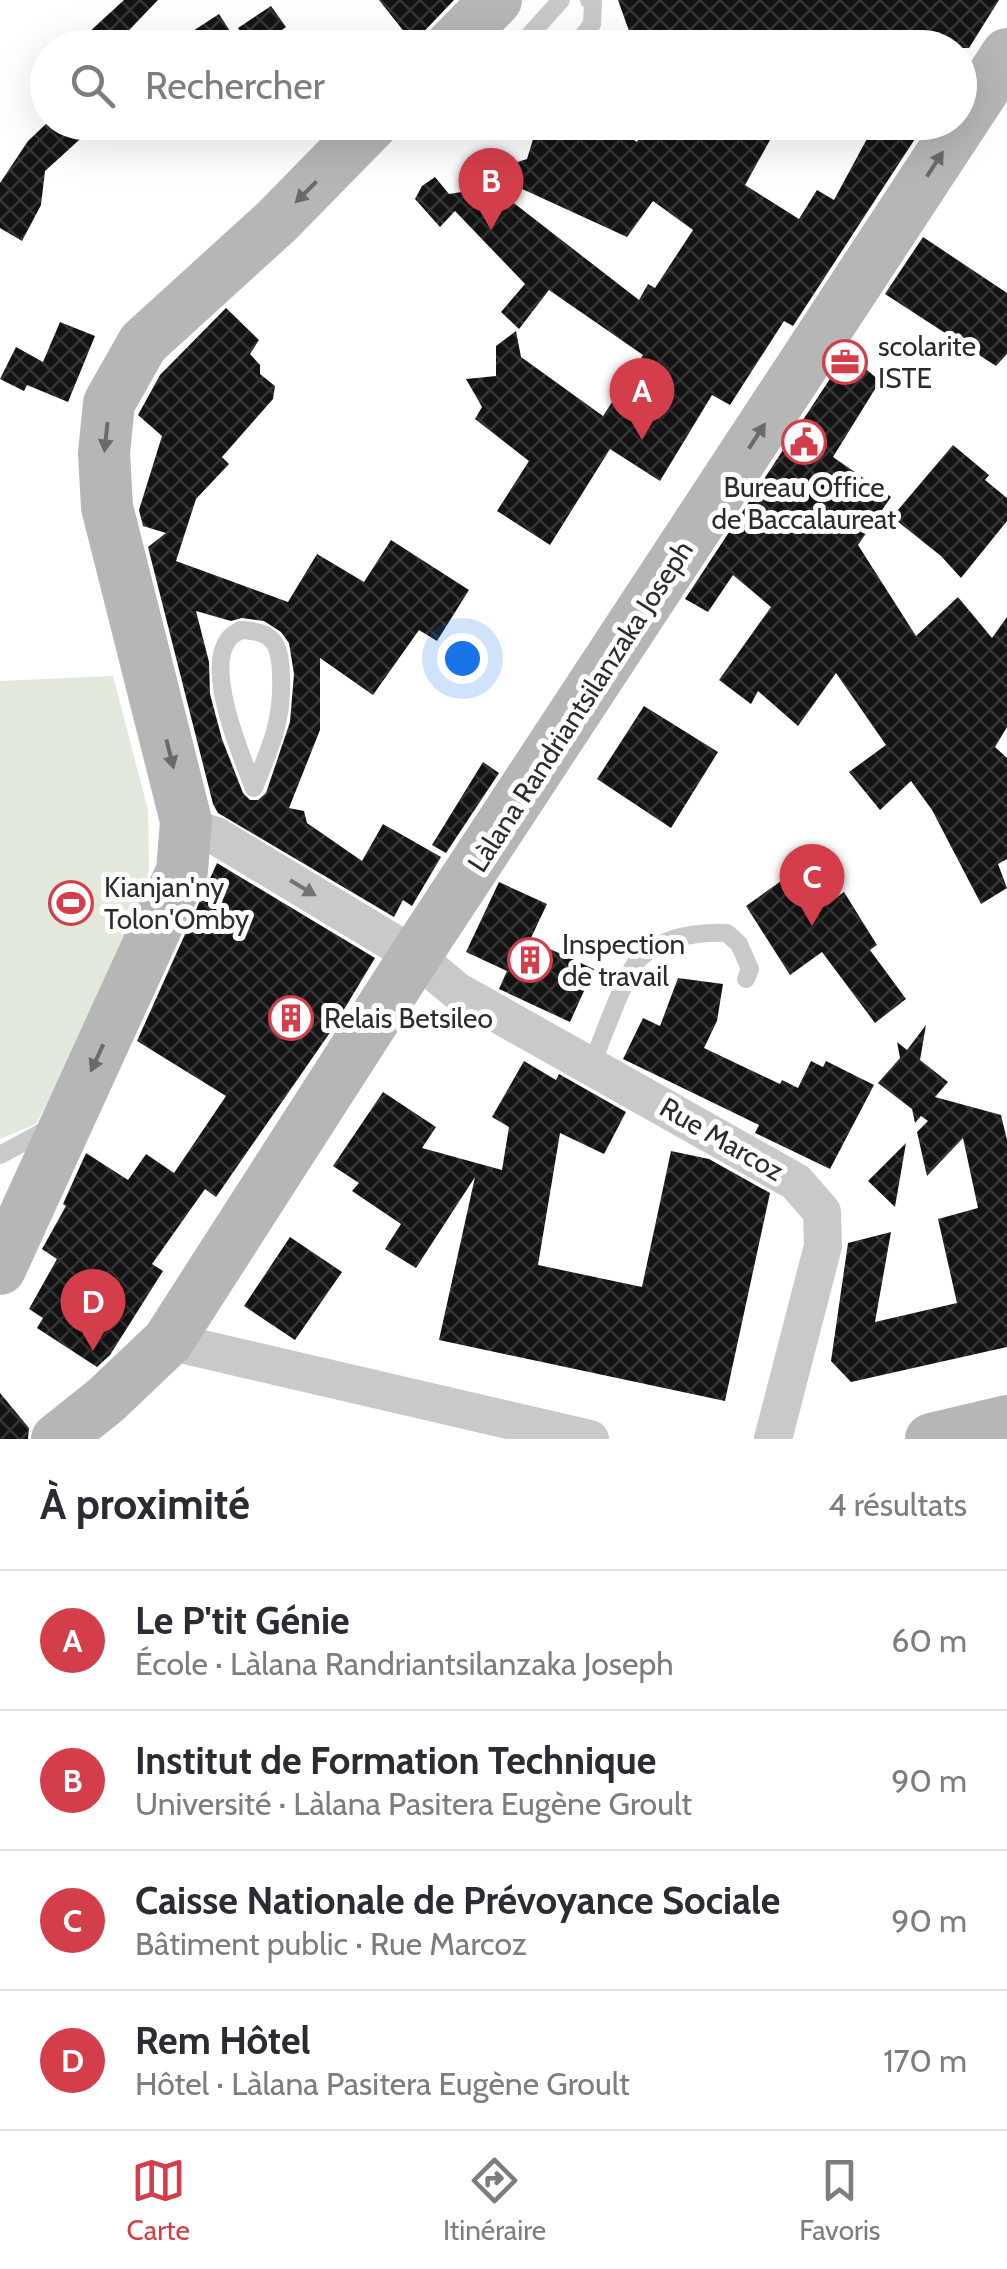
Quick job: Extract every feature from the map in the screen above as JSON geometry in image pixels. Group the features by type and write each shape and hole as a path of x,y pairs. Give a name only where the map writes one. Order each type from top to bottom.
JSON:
{"street":[{"path":"467,30 496,0"},
{"name":"Làlana Randriantsilanzaka Joseph","path":"977,100 1007,54"},
{"path":"0,1270 182,871 199,824 107,507 104,452 110,403 144,343 277,221 356,140"},
{"name":"Làlana Randriantsilanzaka Joseph","path":"57,1439 106,1400 168,1341 951,140"},
{"name":"Rue Marcoz","path":"199,824 416,956 457,991 796,1182 822,1212 823,1246 773,1439"},
{"path":"168,1341 590,1439"},
{"path":"931,1439 1007,1421"}],"lane":[{"path":"534,30 561,0"},
{"path":"588,30 592,24 593,2 589,0"},
{"path":"241,630 252,630 274,640 280,652 281,716 253,787 221,678 221,659 228,640 241,630"},
{"path":"592,1064 637,960 668,941 706,932 727,933 739,944 750,969 746,979"},
{"path":"0,1155 70,1116"}],"shaded area":[{"name":"Kianjan'ny Tolon'Omby","path":"113,676 148,810 149,869 133,937 36,1124 0,1139 0,681"}],"building":[{"path":"124,0 158,0 129,30 91,30"},
{"path":"379,0 454,0 425,30 403,30"},
{"path":"618,0 999,0 977,35 977,30 629,30"},
{"path":"271,6 286,27 282,30 238,28"},
{"path":"219,14 229,30 195,30"},
{"path":"79,140 45,171 41,205 22,241 0,228 0,183 28,141"},
{"path":"533,140 770,140 745,185 799,219 817,190 834,200 866,140 914,140 793,326 784,321 730,405 712,395 660,481 610,449 550,545 497,511 529,461 475,419 482,407 466,379 496,376 496,346 516,331 521,357 603,416 643,355 549,290 519,329 501,312 525,284 455,211 440,227 415,199 422,186 435,177 449,194 493,187 639,300 648,284 655,288 693,230 653,201 627,237 485,172 527,159"},
{"path":"923,237 1007,293 1007,354 996,366 885,294"},
{"path":"226,308 259,340 250,354 260,365 260,374 275,386 273,399 222,457 229,464 196,499 176,561 288,602 317,554 364,582 391,540 469,590 437,641 419,630 373,695 320,658 320,730 289,808 304,811 307,823 362,861 383,824 441,857 412,906 403,900 394,917 218,813 213,804 148,547 166,533 143,526 139,510 162,436 138,415 160,375","holes":["196,611 231,621 264,621 281,632 289,643 294,674 290,722 266,793 258,800 250,800 243,793 222,739"]},
{"path":"60,322 95,336 68,402 27,385 24,391 0,379 16,347 43,362"},
{"path":"847,353 880,381 833,457 891,497 858,545 916,636 958,597 992,638 1007,617 1007,727 995,747 1007,758 1007,859 998,864 1007,888 981,904 932,810 911,781 880,810 849,772 886,745 836,673 798,726 758,691 751,704 719,680 771,607 733,575 708,612 685,599"},
{"path":"953,445 989,475 985,480 1007,498 1007,521 961,578 941,556 892,517"},
{"path":"644,706 718,752 671,828 597,779"},
{"path":"483,762 499,773 446,853 432,845"},
{"path":"812,859 836,898 844,892 877,945 870,950 906,999 875,1023 822,952 790,975 746,906"},
{"path":"217,863 375,958 331,1031 216,1197 205,1189 152,1264 163,1271 110,1355 97,1367 37,1328 43,1318 29,1309 57,1259 42,1249 66,1206 63,1204 86,1153 128,1180 146,1154 174,1173 226,1096 137,1041"},
{"name":"Inspection de travail","path":"499,882 547,904 530,940 594,969 570,1022 499,989 507,971 466,952"},
{"path":"678,978 723,984 717,1021 704,1048 780,1084 782,1080 798,1088 811,1061 823,1067 826,1061 874,1085 830,1169 755,1133 759,1125 623,1059 643,1018 660,1026"},
{"path":"926,1025 920,1060 948,1082 935,1097 1001,1115 1007,1140 1007,1347 851,1382 831,1361 848,1243 891,1232 875,1322 957,1303 938,1219 978,1208 963,1138 927,1176 917,1132 928,1121 921,1116 915,1123 912,1109 878,1083 900,1058 897,1042 907,1050"},
{"path":"524,1061 556,1080 559,1074 626,1112 604,1154 560,1133 538,1265 642,1287 671,1151 709,1159 770,1193 725,1401 439,1340 475,1177 416,1268 385,1249 401,1224 352,1191 359,1183 333,1166 383,1092 436,1127 422,1148 502,1170 509,1127 492,1117"},
{"path":"906,1143 895,1207 868,1181"},
{"path":"290,1237 342,1272 295,1340 244,1306"},
{"path":"0,1393 29,1428 28,1439 0,1439"}],"place":[{"name":"Institut de Formation Technique","path":"491,230"},
{"name":"scolarite ISTE","path":"845,362"},
{"name":"Le P'tit Génie","path":"642,440"},
{"name":"Bureau Office de Baccalaureat","path":"804,442"},
{"name":"Kianjan'ny Tolon'Omby","path":"71,903"},
{"name":"Caisse Nationale de Prévoyance Sociale","path":"812,926"},
{"name":"Inspection de travail","path":"530,960"},
{"name":"Relais Betsileo","path":"291,1018"},
{"name":"Rem Hôtel","path":"93,1351"}]}
